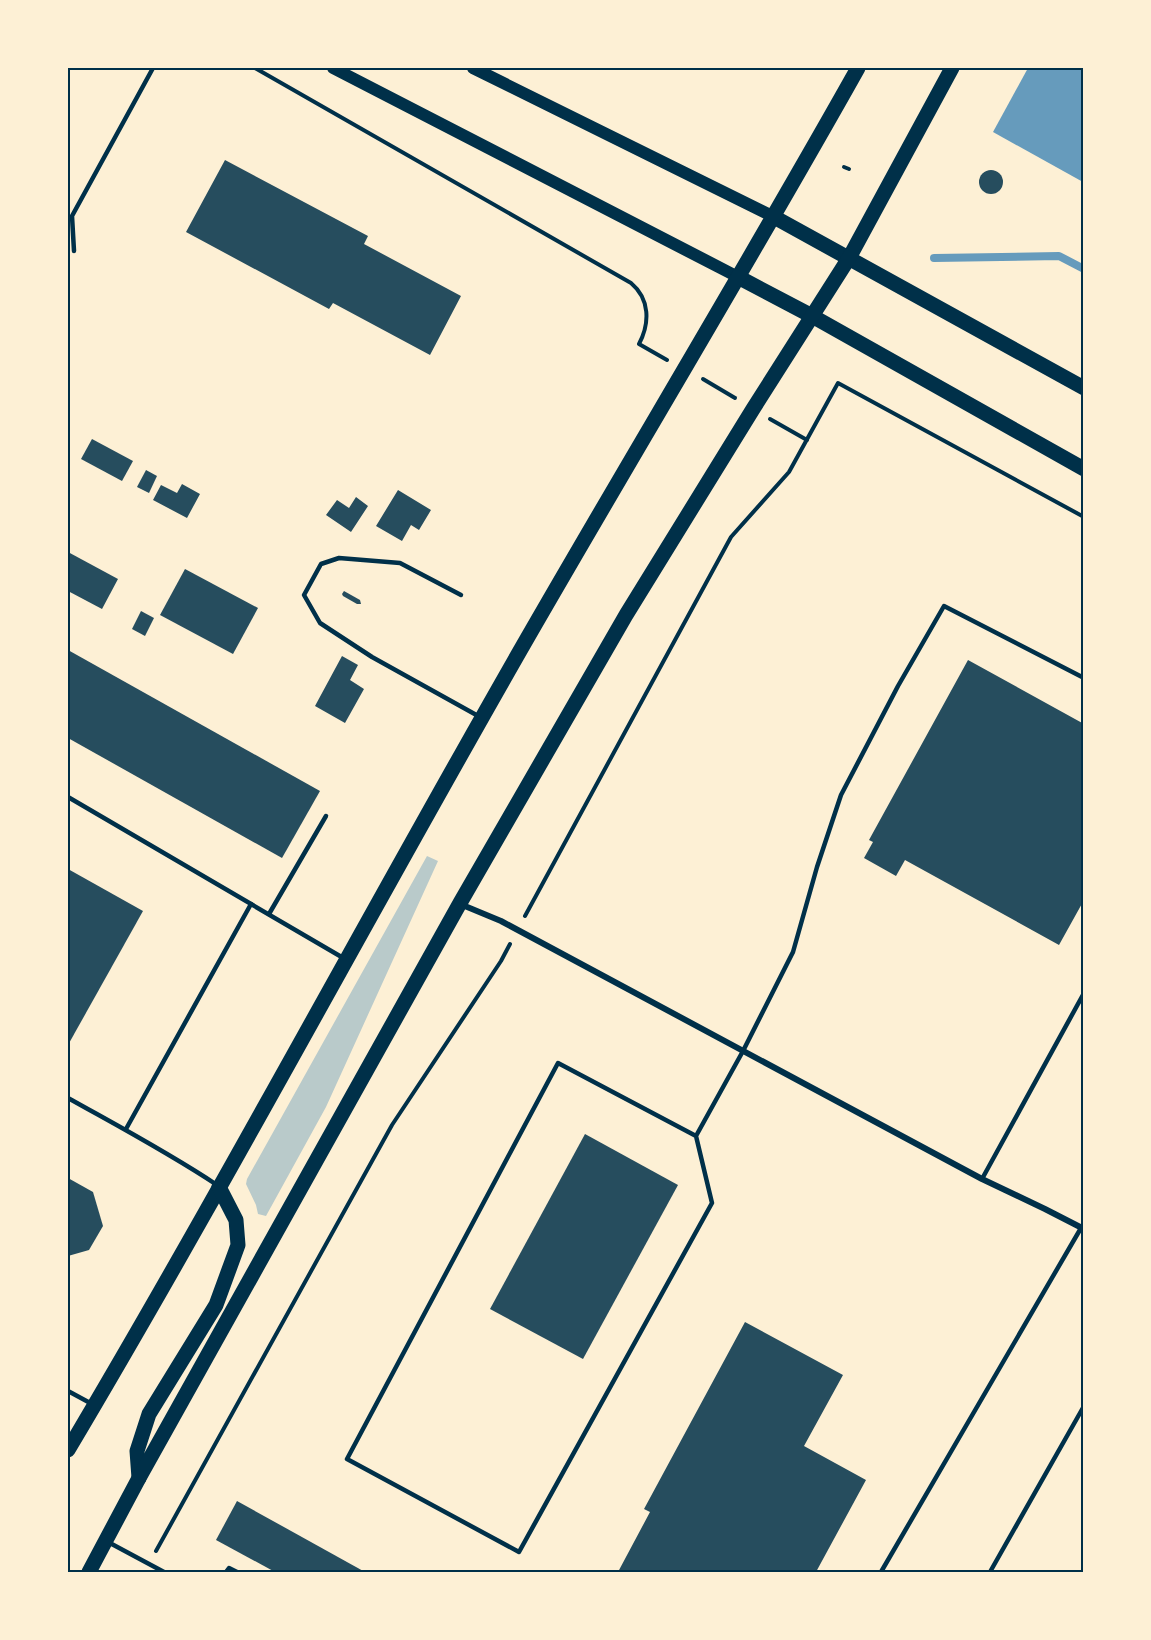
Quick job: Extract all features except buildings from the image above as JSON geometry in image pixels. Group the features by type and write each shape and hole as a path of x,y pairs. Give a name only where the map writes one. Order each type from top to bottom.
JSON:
{"main road":[{"path":"333,68 812,316 1083,469"},
{"path":"473,68 774,217 1083,388"},
{"path":"68,1450 219,1187 482,718 774,217 858,68"},
{"path":"89,1572 139,1478 460,903 626,615 849,258 952,68"},
{"path":"139,1478 137,1451 149,1414 216,1305 238,1245 236,1220 219,1187"}],"street":[{"path":"460,903 501,921 982,1179 1082,1229"}],"lane":[{"path":"74,251 72,216 153,68"},
{"path":"460,595 400,563 339,558 321,564 304,595 320,623 372,657 482,718"},
{"path":"696,1136 558,1063 346,1459 519,1552 712,1203 696,1136 743,1051 793,952 817,867 841,795 898,686 944,606 1083,678"},
{"path":"68,797 346,959"},
{"path":"269,914 326,816"},
{"path":"126,1129 251,904"},
{"path":"982,1179 1083,993"},
{"path":"68,1098 189,1166 219,1187"},
{"path":"881,1572 1082,1229"},
{"path":"68,1392 94,1406"},
{"path":"990,1572 1083,1406"},
{"path":"106,1541 164,1572"},
{"path":"226,1572 229,1568 237,1572"}],"path":[{"path":"255,68 631,283 638,289 648,316 645,333 639,344 652,351"},
{"path":"532,904 731,537 789,472 838,382 1083,517"},
{"path":"784,426 807,440"},
{"path":"149,1564 392,1125 507,949"}],"shaded area":[{"path":"427,856 438,861 326,1107 266,1216 258,1214 246,1184 247,1179"}],"water":[{"path":"1028,68 1083,68 1083,182 993,132"}],"waterway":[{"path":"934,258 1059,256 1084,269"}]}
